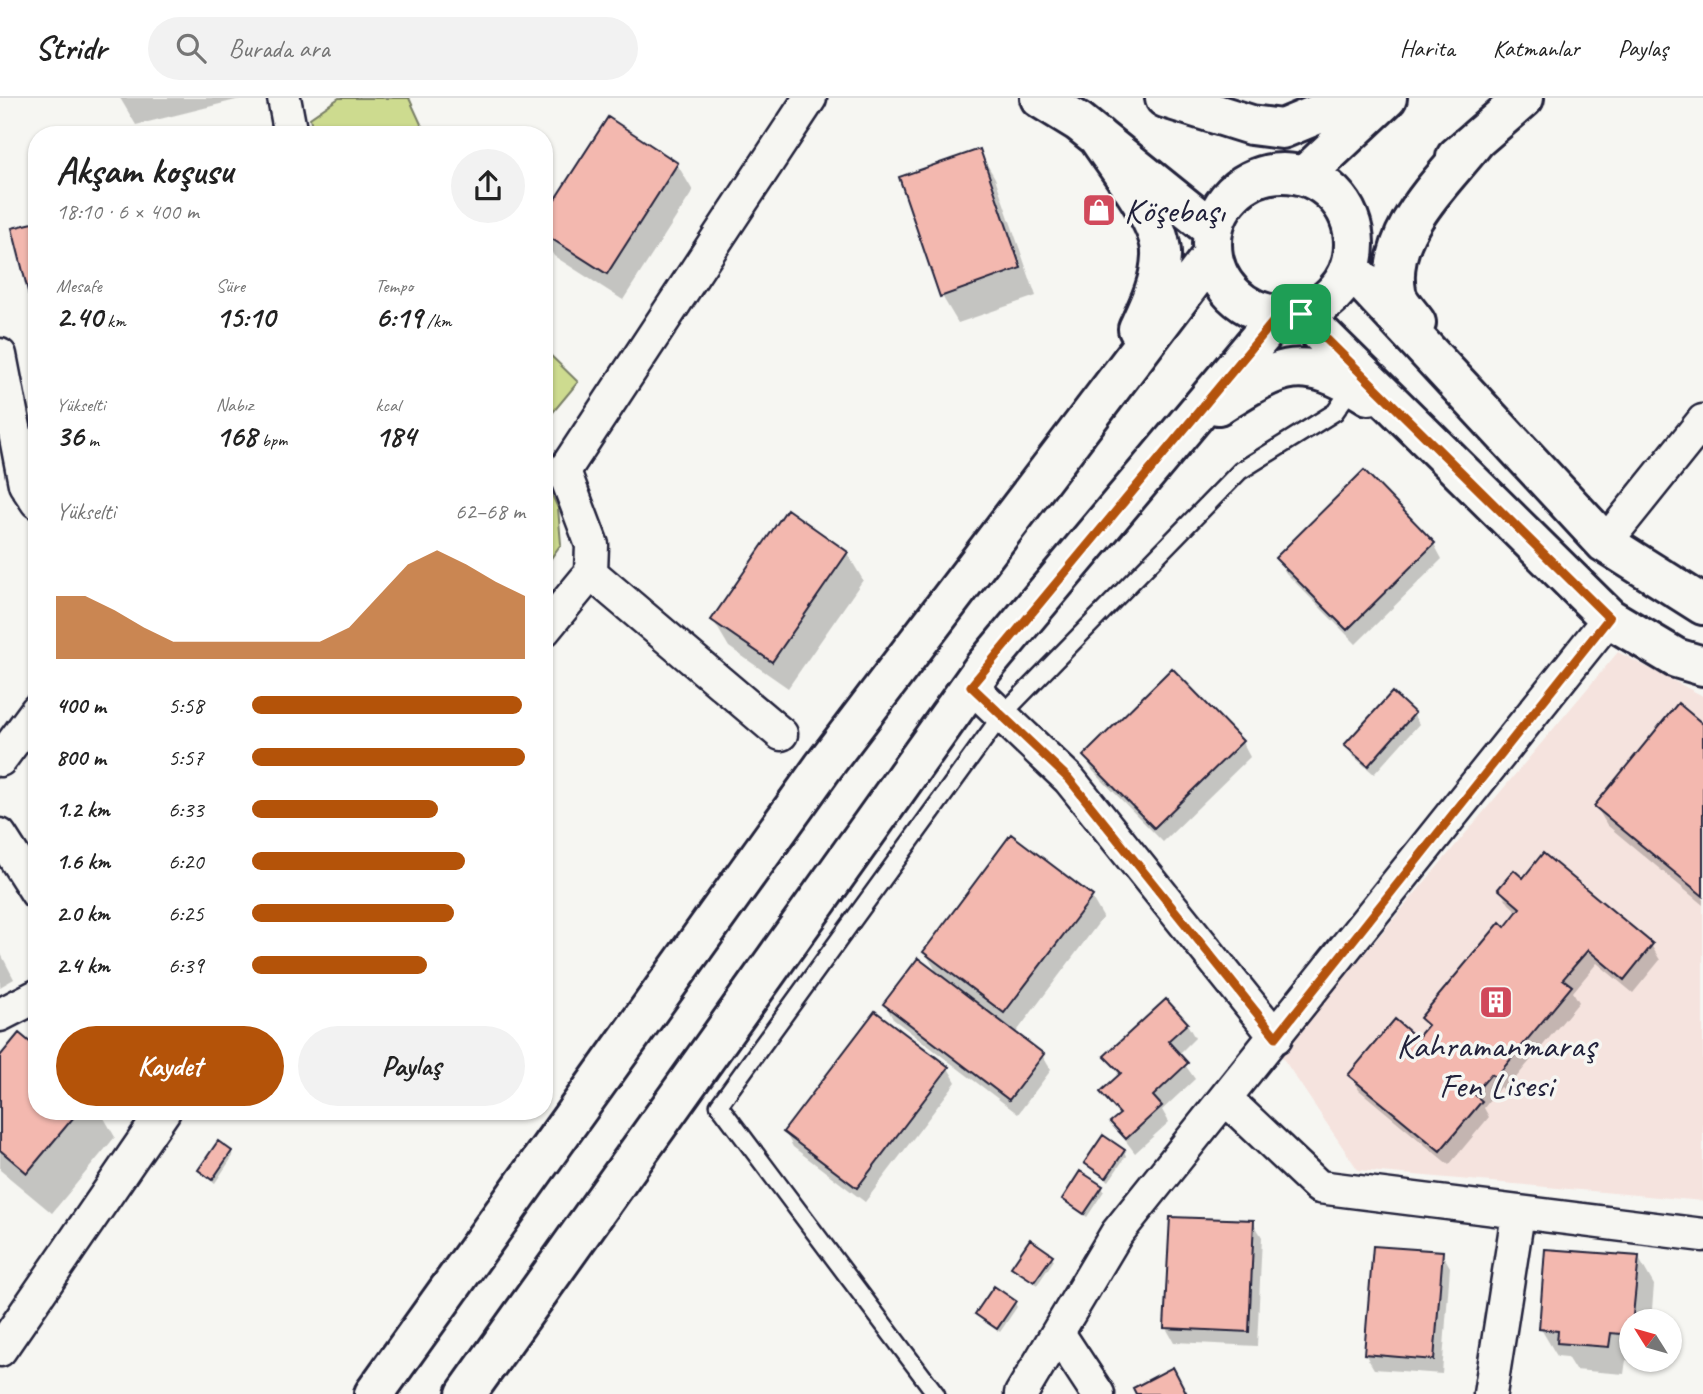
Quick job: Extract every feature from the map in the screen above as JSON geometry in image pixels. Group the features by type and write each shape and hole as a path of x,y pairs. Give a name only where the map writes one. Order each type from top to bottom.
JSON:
{"main road":[{"path":"1040,98 1097,136 1212,243 1219,278 1234,297 1255,311 1290,315 1322,304 1339,289 1353,257 1524,98"},
{"path":"1150,98 1294,174 1325,186 1342,202 1352,223 1353,257 1452,378 1605,543 1703,605"},
{"path":"1165,98 1251,125 1282,129 1357,98"},
{"path":"374,1394 823,767 1117,379 1212,243 1221,208 1237,189 1258,177 1294,174 1387,98"},
{"path":"1097,136 1153,223 1162,253 1157,285 1117,379"},
{"path":"1452,378 1396,293 1396,257 1411,222 1475,141"},
{"path":"1290,315 1408,419 1609,618 1676,657 1703,666"},
{"path":"480,1386 971,686 1186,425 1290,315"},
{"path":"1186,425 1272,371 1304,368 1338,376 1408,419"}],"street":[{"path":"553,619 591,573 592,545 564,471 810,98"},
{"path":"0,355 9,434 28,487"},
{"path":"1605,543 1703,421"},
{"path":"591,573 781,734"},
{"path":"1021,1394 1117,1233 1609,618"},
{"path":"971,686 1069,779 1276,1037"},
{"path":"0,760 28,722"},
{"path":"0,835 28,879"},
{"path":"0,1015 28,1001"},
{"path":"1226,1099 1319,1187 1703,1236"},
{"path":"0,1350 157,1120"},
{"path":"1490,1394 1517,1214"},
{"path":"1058,1333 1098,1394"}],"lane":[{"path":"936,1394 719,1105 1002,715 1241,471 1335,412 1354,385"}],"shaded area":[{"path":"1618,652 1703,696 1703,1201 1358,1170 1280,1054"}],"green space":[{"path":"339,98 409,98 422,126 312,126 310,118"},
{"path":"553,358 578,382 553,412"},
{"path":"553,497 558,508 561,544 553,555"}],"building":[{"path":"608,117 678,163 607,274 553,240 553,202"},
{"path":"980,149 1021,268 940,297 899,177"},
{"path":"28,224 28,291 12,228"},
{"path":"1364,470 1435,543 1347,630 1275,558"},
{"path":"787,509 848,552 772,662 711,620"},
{"path":"1172,668 1243,741 1154,828 1083,756"},
{"path":"1392,692 1415,713 1368,766 1344,745"},
{"path":"1678,703 1703,724 1703,896 1594,806"},
{"path":"1011,834 1093,896 1004,1013 923,952"},
{"name":"Kahramanmaraş Fen Lisesi","path":"1543,853 1653,944 1624,980 1588,950 1563,979 1572,986 1496,1077 1491,1074 1474,1094 1482,1101 1440,1151 1348,1075 1395,1019 1417,1038 1428,1025 1420,1018 1500,922 1505,927 1520,908 1498,889 1514,870 1523,878"},
{"path":"918,958 1044,1054 1009,1100 883,1004"},
{"path":"1166,999 1188,1023 1168,1041 1188,1063 1153,1096 1162,1106 1126,1139 1110,1122 1120,1114 1100,1092 1121,1073 1104,1056"},
{"path":"875,1011 949,1067 857,1188 783,1132"},
{"path":"19,1033 28,1040 28,1120 71,1120 27,1173 0,1150 0,1056"},
{"path":"1103,1135 1125,1150 1106,1178 1084,1163"},
{"path":"218,1141 232,1151 212,1180 198,1170"},
{"path":"1080,1171 1103,1186 1084,1214 1062,1199"},
{"path":"1170,1217 1254,1220 1249,1332 1164,1328"},
{"path":"1030,1239 1053,1255 1034,1282 1011,1267"},
{"path":"1373,1246 1443,1251 1434,1360 1364,1354"},
{"path":"1545,1249 1639,1256 1634,1309 1619,1309 1619,1334 1611,1333 1609,1347 1557,1343 1558,1331 1539,1329"},
{"path":"994,1286 1016,1301 997,1329 975,1314"},
{"path":"1173,1367 1187,1394 1136,1394 1133,1388"}],"place":[{"name":"Köşebaşı","path":"1099,210"},
{"name":"Kahramanmaraş Fen Lisesi","path":"1496,1002"}],"route":[{"path":"1301,314 1609,618 1276,1037 1069,779 971,686 984,667 1278,316 1301,314"}]}
